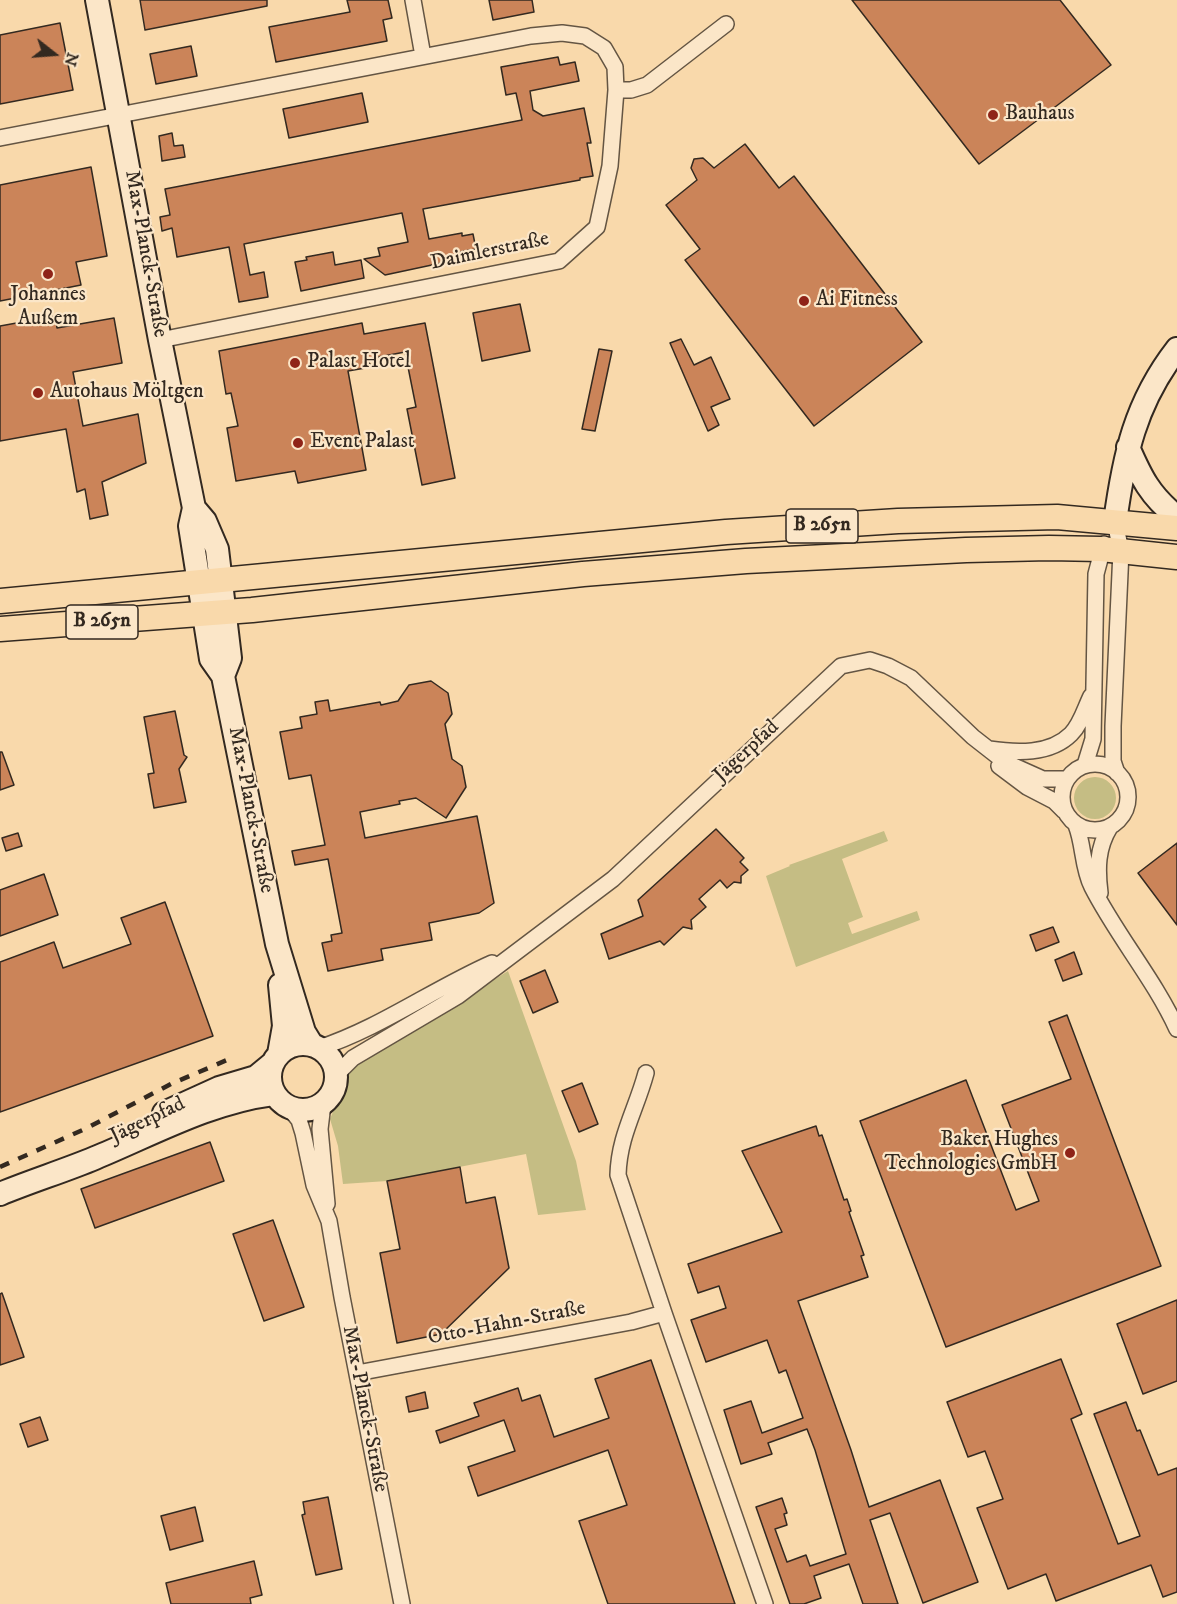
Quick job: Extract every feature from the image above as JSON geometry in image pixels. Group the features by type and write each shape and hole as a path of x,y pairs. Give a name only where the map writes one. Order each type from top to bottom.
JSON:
{"main road":[{"name":"Max-Planck-Straße","path":"98,0 160,340 194,508 190,526 209,581 214,613 211,659 223,676 277,944 304,1032 315,1046"},
{"path":"1115,522 1128,447 1144,399 1177,349"},
{"path":"1128,447 1147,488 1177,517"},
{"name":"B 265n","path":"0,601 749,530 1002,517 1057,517 1177,528"},
{"name":"B 265n","path":"0,629 214,613 583,573 700,564 966,550 1111,550 1177,557"},
{"name":"Max-Planck-Straße","path":"276,1058 284,1026 277,944"},
{"path":"300,1044 315,1046 328,1055 334,1064 335,1086 323,1104 302,1111 290,1109 273,1094 269,1073 276,1058 288,1047 300,1044"},
{"name":"Jägerpfad","path":"24,1184 177,1106 219,1088 256,1077 276,1058"},
{"name":"Jägerpfad","path":"0,1194 94,1159 191,1116 250,1097 273,1094"}],"street":[{"path":"412,0 423,57"},
{"path":"616,90 631,90 647,85 726,24"},
{"name":"Daimlerstraße","path":"0,138 119,113 531,36 562,33 585,36 604,48 615,67 616,90 610,166 597,227 559,261 160,340"},
{"path":"1100,899 1099,855 1103,839 1110,826 1121,817 1127,804 1126,787 1113,761 1111,550 1115,522"},
{"path":"1085,765 1093,739 1096,574 1111,550"},
{"name":"Jägerpfad","path":"516,952 614,879 841,666 870,660 911,678 987,749"},
{"path":"987,749 1016,753 1039,750 1059,743 1071,734 1077,725 1094,688"},
{"path":"987,749 1005,762 1043,780 1066,779"},
{"path":"987,749 997,765 1015,780 1054,801 1076,825 1081,836 1084,866 1092,887 1121,939 1171,1000 1177,1029"},
{"path":"1064,811 1062,789 1066,779 1078,768 1096,764 1108,766 1118,773"},
{"path":"1076,825 1093,830 1110,826"},
{"path":"315,1046 344,1040 455,979 516,952"},
{"path":"336,1075 353,1058 458,996 516,952"},
{"path":"646,1073 640,1096 618,1154 618,1175 765,1604"},
{"name":"Max-Planck-Straße","path":"323,1104 320,1129 327,1213 402,1604"},
{"name":"Max-Planck-Straße","path":"290,1109 303,1133 314,1185 327,1213"},
{"name":"Otto-Hahn-Straße","path":"357,1373 631,1322 664,1313"}],"shaded area":[{"path":"1095,777 1110,783 1116,798 1110,813 1095,819 1080,813 1074,798 1080,783"},
{"path":"884,831 888,841 842,859 863,917 848,923 852,934 917,911 920,920 796,967 766,876 789,865"},
{"path":"508,971 576,1161 586,1210 538,1215 526,1154 387,1181 343,1184 338,1146 330,1119 348,1075 361,1057 431,1019"}],"building":[{"path":"140,0 267,0 267,6 145,30"},
{"path":"347,0 388,0 392,18 383,20 387,41 276,62 269,27 350,12"},
{"path":"489,0 532,0 534,12 493,20"},
{"name":"Bauhaus","path":"852,0 1060,0 1111,65 979,164"},
{"path":"60,23 73,90 0,104 0,35"},
{"path":"191,46 197,76 156,84 150,54"},
{"path":"558,57 560,65 575,62 579,81 530,91 533,110 543,116 584,108 591,143 587,143 593,176 423,209 429,239 462,233 462,236 473,234 476,249 459,252 460,259 385,275 364,259 380,256 378,248 408,242 402,213 244,244 250,275 264,272 268,297 239,302 229,247 177,257 172,228 162,231 160,217 170,215 165,189 522,120 516,93 506,95 501,67"},
{"path":"362,93 368,122 289,138 283,109"},
{"path":"172,133 174,146 183,145 185,157 162,161 159,136"},
{"name":"Ai Fitness","path":"745,144 779,188 794,176 922,342 814,426 685,260 700,249 666,205 697,180 691,168 694,159 703,158 714,168"},
{"path":"91,167 107,256 76,262 81,285 0,301 0,185"},
{"path":"333,252 335,265 361,260 364,278 301,291 295,262 307,260 306,257"},
{"path":"520,304 530,351 482,361 473,313"},
{"name":"Autohaus Möltgen","path":"55,316 57,328 114,318 122,363 73,372 83,426 138,414 146,463 102,482 108,515 90,519 85,489 77,492 66,429 0,441 0,326"},
{"path":"362,323 364,334 425,323 455,478 422,485 407,409 416,407 405,352 368,359 371,367 348,371 366,470 298,483 295,471 236,481 227,428 238,426 231,393 226,394 219,351"},
{"path":"681,339 694,365 711,357 730,399 711,407 719,425 708,431 670,343"},
{"path":"599,349 612,351 595,431 582,429"},
{"path":"431,681 448,693 452,714 445,724 452,759 462,766 466,787 446,818 416,798 399,801 400,804 360,812 365,838 477,816 494,903 479,913 429,923 432,940 381,949 383,960 328,971 322,943 332,941 331,935 342,933 328,859 295,865 292,851 325,845 311,775 289,779 280,732 302,728 300,717 317,714 315,702 328,700 330,711 380,702 381,705 398,701 409,685"},
{"path":"175,711 184,755 187,757 179,769 186,802 154,808 148,774 154,773 144,717"},
{"path":"0,752 2,752 14,785 0,790"},
{"path":"716,829 744,858 740,862 748,870 741,876 741,883 734,882 727,888 720,880 699,899 706,907 691,920 692,929 683,927 664,945 660,941 609,959 601,934 643,916 638,900"},
{"path":"18,833 22,846 6,851 2,838"},
{"path":"1177,843 1177,925 1138,873"},
{"path":"44,874 58,915 0,936 0,890"},
{"path":"165,902 213,1036 0,1112 0,962 54,942 63,968 131,944 121,918"},
{"path":"1053,927 1059,942 1036,951 1030,935"},
{"path":"1074,952 1082,974 1063,981 1055,960"},
{"path":"545,970 558,1002 533,1013 520,981"},
{"name":"Baker Hughes Technologies GmbH","path":"1067,1015 1161,1266 946,1347 860,1121 966,1080 1016,1210 1039,1201 1002,1105 1071,1079 1049,1022"},
{"path":"582,1083 598,1124 579,1132 562,1091"},
{"path":"816,1126 819,1136 822,1135 844,1200 847,1199 851,1211 849,1212 864,1255 861,1256 868,1277 798,1301 869,1507 940,1480 978,1582 923,1603 890,1513 870,1520 898,1604 863,1604 849,1564 814,1576 821,1598 804,1604 790,1604 756,1507 782,1498 787,1513 784,1514 787,1525 775,1529 787,1562 806,1555 810,1566 846,1554 815,1450 807,1429 768,1443 772,1454 741,1464 724,1410 751,1401 762,1433 803,1418 786,1370 779,1373 767,1340 706,1362 691,1320 726,1308 719,1286 698,1293 688,1264 782,1232 742,1151"},
{"path":"210,1142 224,1181 95,1228 81,1189"},
{"path":"460,1167 466,1203 495,1197 509,1268 441,1334 397,1343 380,1253 400,1249 387,1181"},
{"path":"273,1220 304,1307 264,1321 233,1234"},
{"path":"2,1293 24,1357 0,1365 0,1294"},
{"path":"1177,1300 1177,1381 1143,1394 1117,1324"},
{"path":"1061,1359 1082,1414 1071,1419 1118,1544 1140,1536 1094,1414 1126,1402 1158,1475 1177,1468 1177,1592 1163,1597 1151,1565 1056,1601 1046,1574 1008,1589 977,1508 1003,1499 985,1451 968,1457 947,1402"},
{"path":"651,1360 735,1604 608,1604 579,1521 627,1505 608,1450 478,1496 468,1467 515,1451 504,1420 440,1443 436,1431 479,1416 474,1403 518,1388 522,1401 540,1395 554,1437 609,1418 595,1379"},
{"path":"425,1392 428,1408 409,1412 406,1397"},
{"path":"40,1417 48,1440 28,1447 20,1424"},
{"path":"328,1497 342,1569 316,1575 302,1515 305,1514 303,1502"},
{"path":"195,1507 203,1541 170,1550 161,1516"},
{"path":"254,1561 262,1595 250,1598 251,1604 171,1604 166,1583"}],"railway":[{"path":"0,1167 87,1128 171,1084 234,1057"}],"place":[{"name":"Bauhaus","path":"993,115"},
{"name":"Johannes Außem","path":"48,274"},
{"name":"Ai Fitness","path":"804,301"},
{"name":"Palast Hotel","path":"295,363"},
{"name":"Autohaus Möltgen","path":"38,393"},
{"name":"Event Palast","path":"298,443"},
{"name":"Baker Hughes Technologies GmbH","path":"1070,1153"}]}
